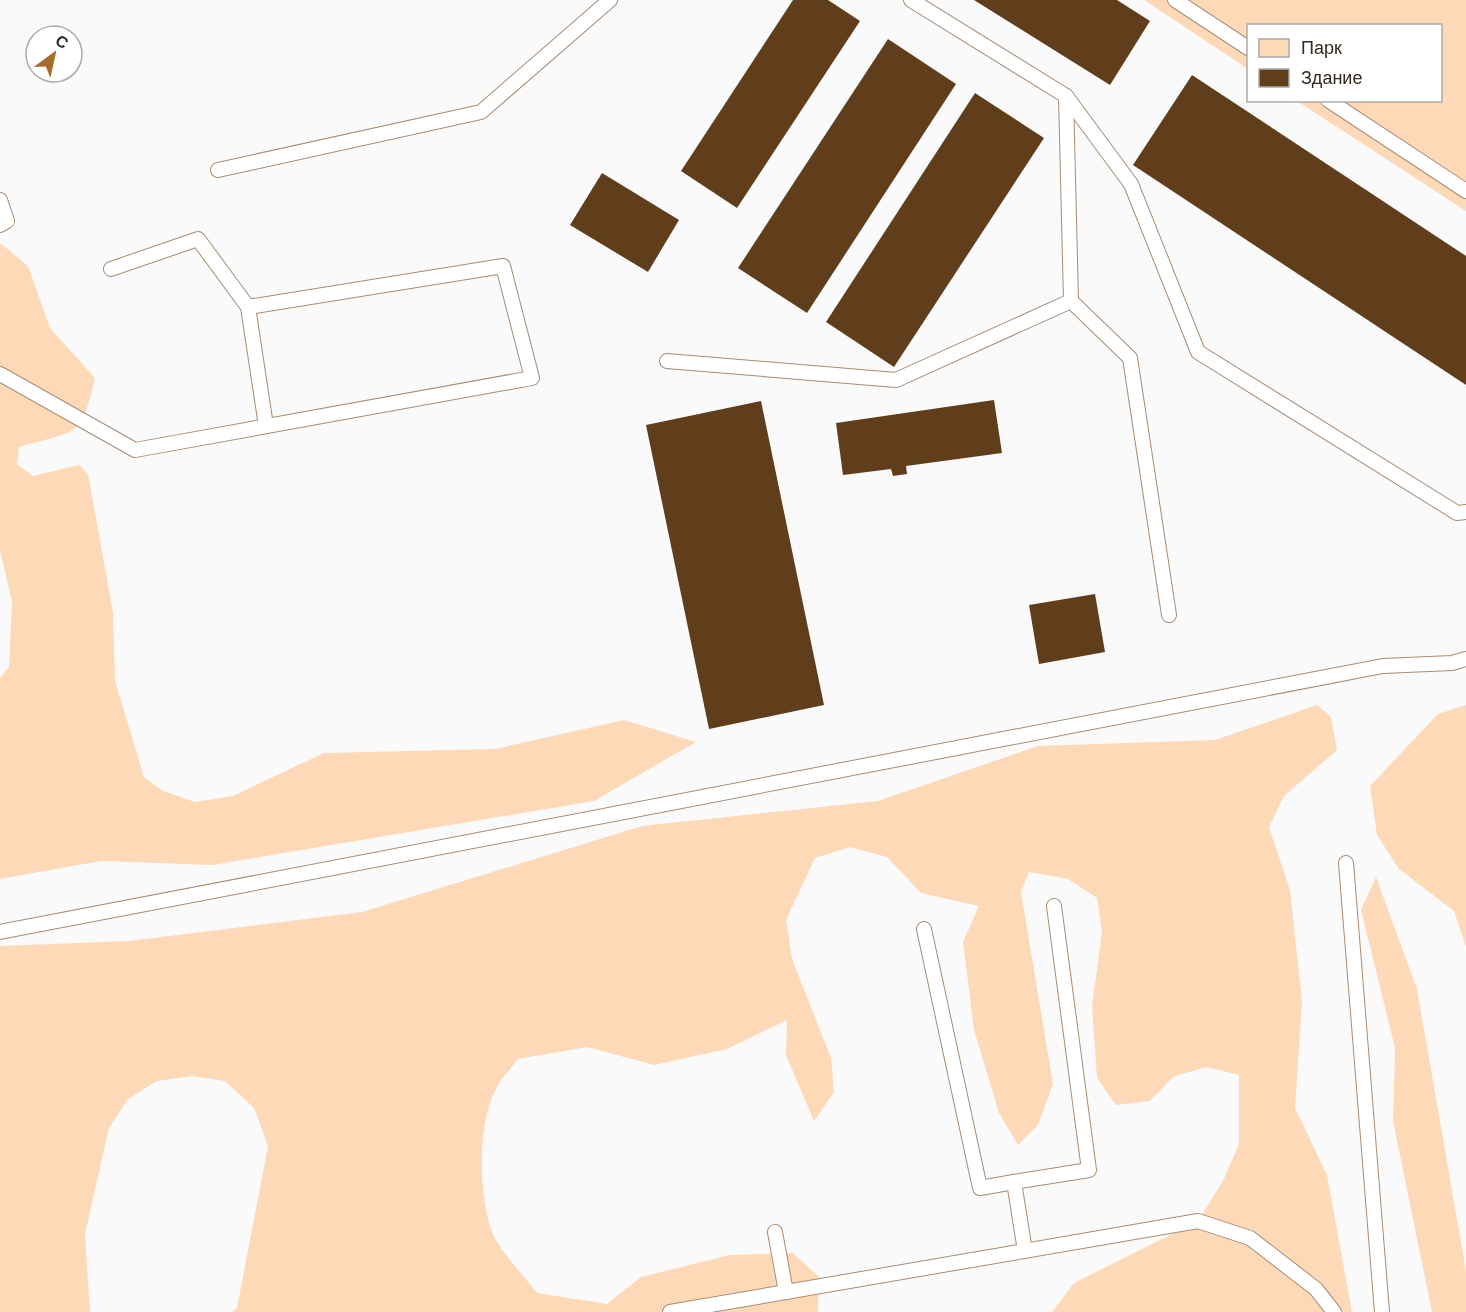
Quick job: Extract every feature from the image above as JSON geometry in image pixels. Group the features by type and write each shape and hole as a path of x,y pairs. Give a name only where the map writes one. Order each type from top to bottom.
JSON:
{"lane":[{"path":"218,170 481,112 610,0"},
{"path":"910,0 1066,96 1131,184 1198,352 1457,513 1466,512"},
{"path":"1175,0 1247,47"},
{"path":"1066,96 1071,301 1130,358 1169,615"},
{"path":"1331,102 1466,191"},
{"path":"0,200 7,221 0,225"},
{"path":"111,269 198,239 248,307 266,426"},
{"path":"0,374 135,450 532,378 502,266 248,307"},
{"path":"667,361 896,380 1071,301"},
{"path":"0,932 1383,666 1452,663 1466,659"},
{"path":"1346,863 1382,1312"},
{"path":"924,929 980,1188 1089,1170 1054,906"},
{"path":"1014,1182 1025,1251"},
{"path":"670,1312 1198,1221 1250,1238 1316,1289 1334,1312"},
{"path":"775,1232 786,1292"}],"green space":[{"path":"1144,0 1466,0 1466,211 1299,102 1442,102 1442,24 1247,24 1247,68"},
{"path":"0,243 28,266 50,328 95,378 80,423 64,434 19,447 17,464 33,476 79,465 88,474 113,613 115,681 144,777 163,791 195,802 233,796 324,753 495,749 624,720 696,742 594,801 212,865 101,861 0,879 0,678 9,667 12,601 0,551"},
{"path":"1317,705 1331,717 1337,750 1284,796 1269,827 1290,890 1302,1001 1295,1108 1327,1175 1352,1312 1052,1312 1074,1283 1198,1221 1223,1181 1239,1144 1239,1075 1206,1067 1173,1077 1150,1101 1116,1105 1097,1078 1092,1006 1102,932 1097,898 1068,879 1029,872 1021,892 1053,1084 1038,1125 1018,1145 999,1113 974,1030 963,942 979,906 921,893 887,857 850,847 815,858 786,920 792,959 831,1058 834,1092 814,1121 786,1055 787,1020 727,1049 654,1065 587,1047 518,1059 496,1089 485,1122 483,1141 484,1200 493,1234 507,1256 537,1293 607,1304 641,1277 730,1255 793,1253 819,1277 818,1312 232,1312 237,1308 268,1146 254,1108 225,1081 192,1076 157,1081 128,1099 109,1128 85,1234 90,1312 0,1312 0,946 129,941 362,912 642,826 878,801 1038,746 1215,740"},
{"path":"1466,705 1466,947 1454,911 1399,869 1377,835 1370,786 1438,714"},
{"path":"1376,877 1417,989 1466,1271 1466,1312 1432,1312 1393,1121 1395,1048 1361,910"}],"building":[{"path":"793,0 828,0 860,21 737,208 681,171"},
{"path":"974,0 1117,0 1150,21 1110,85"},
{"path":"888,39 956,84 807,313 738,268"},
{"path":"1192,75 1466,256 1466,385 1133,165"},
{"path":"975,93 1044,138 894,367 826,322"},
{"path":"602,173 679,220 648,272 570,225"},
{"path":"994,400 1002,453 906,466 907,474 893,476 891,469 843,475 836,423"},
{"path":"761,401 824,705 709,729 646,425"},
{"path":"1095,594 1105,652 1039,664 1029,605"}]}
